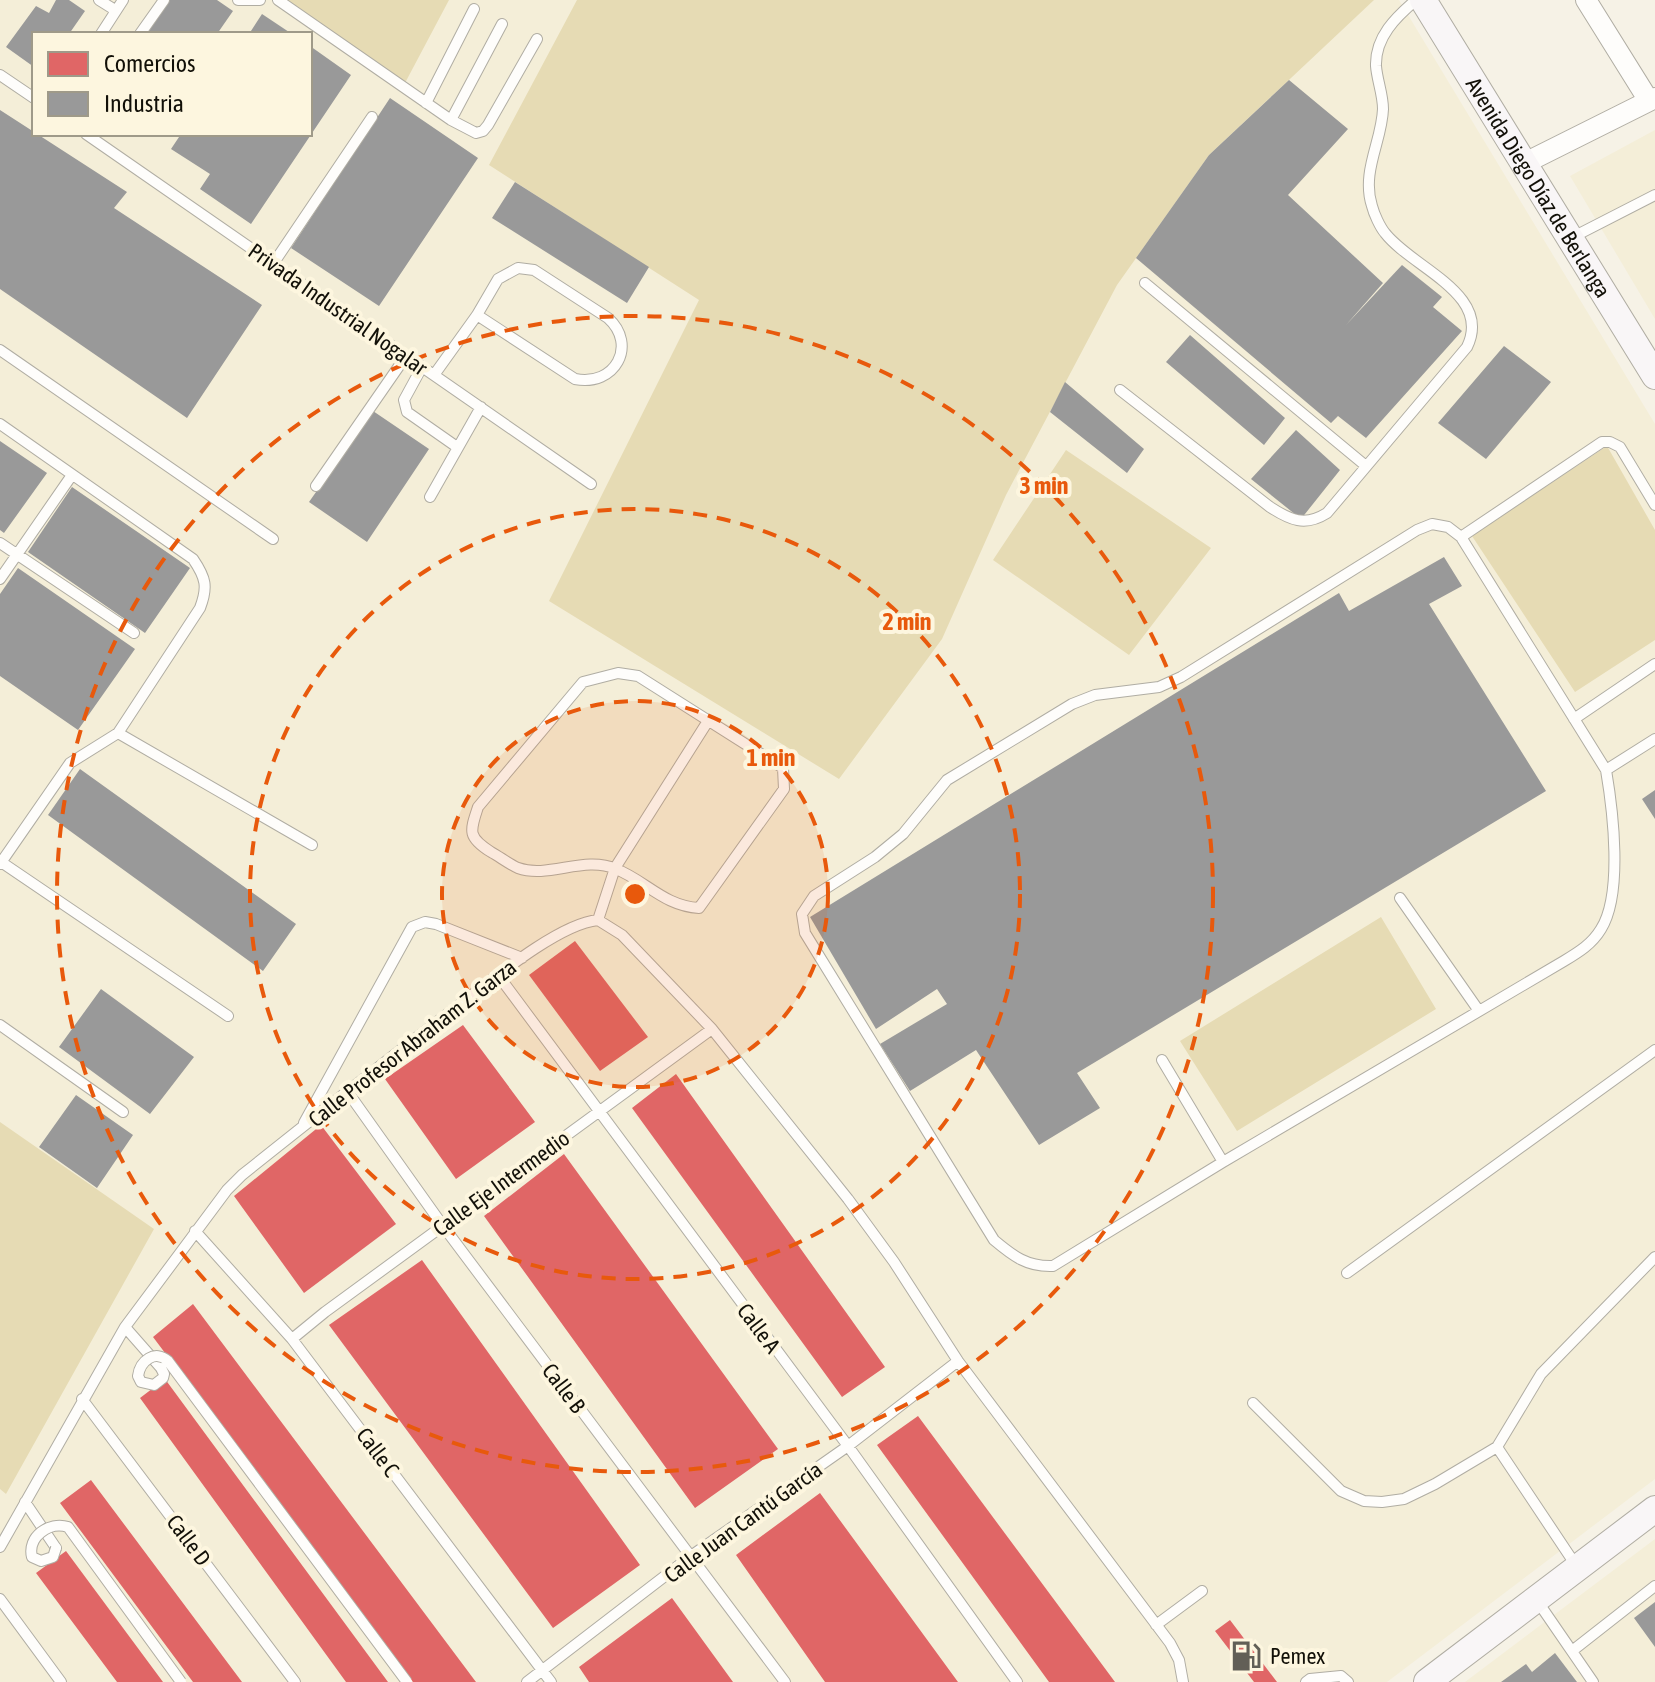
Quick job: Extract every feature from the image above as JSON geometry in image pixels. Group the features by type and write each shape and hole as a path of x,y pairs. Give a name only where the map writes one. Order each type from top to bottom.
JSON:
{"street":[{"name":"Avenida Diego Díaz de Berlanga","path":"1423,0 1655,376"},
{"path":"1525,163 1652,100 1586,0"},
{"path":"1427,1682 1655,1509"}],"lane":[{"path":"99,0 115,10"},
{"path":"102,32 123,0"},
{"path":"141,32 164,0"},
{"path":"238,0 260,0"},
{"path":"278,0 451,120 476,133 483,131 537,39"},
{"path":"1120,390 1270,507 1292,520 1317,520 1327,513 1467,347 1474,333 1473,316 1457,294 1384,233 1371,204 1369,181 1372,154 1382,127 1383,105 1376,68 1377,56 1395,18 1416,0"},
{"path":"426,103 474,9"},
{"path":"451,120 502,24"},
{"path":"0,75 32,97"},
{"path":"273,264 372,117"},
{"name":"Privada Industrial Nogalar","path":"89,136 591,484"},
{"path":"1571,238 1655,195"},
{"path":"434,375 477,315 498,279 518,268 534,270 616,326 622,339 621,355 610,373 600,380 575,379 477,315"},
{"path":"1145,283 1366,466"},
{"path":"0,350 273,539"},
{"path":"316,486 406,356"},
{"path":"422,367 404,400 407,412 457,447"},
{"path":"430,497 481,407"},
{"path":"0,424 193,559 205,577 206,592 200,608 118,733 70,763 0,863 228,1016"},
{"path":"1461,537 1602,442 1620,447 1655,505"},
{"path":"0,579 72,475"},
{"path":"1432,524 1448,527 1461,537 1606,770 1612,803 1613,902 1603,927 1591,943 1053,1266 1036,1267 1015,1258 994,1240 862,1027 805,933 802,914 814,896 875,857 903,834 947,780 1072,704 1095,695 1159,687 1181,677 1417,530 1432,524"},
{"path":"0,543 134,633"},
{"path":"1574,719 1655,664"},
{"path":"618,673 638,676 783,768 784,789 699,908 681,907 615,868 591,863 548,870 519,869 476,843 471,829 478,807 583,682 618,673"},
{"path":"708,721 615,868 598,920 622,935 712,1029 848,1199 894,1262 958,1361 1175,1651 1183,1680"},
{"path":"118,733 312,845"},
{"path":"1606,770 1655,739"},
{"path":"1400,898 1479,1011"},
{"name":"Calle Profesor Abraham Z. Garza","path":"0,1547 3,1532 25,1502 125,1327 215,1204 242,1175 498,975 584,921 598,920"},
{"name":"Calle Profesor Abraham Z. Garza","path":"301,1128 412,927 425,922 436,924 522,958"},
{"name":"Calle A","path":"498,975 848,1446 1017,1682"},
{"path":"0,1025 123,1112"},
{"name":"Calle Eje Intermedio","path":"292,1339 712,1029"},
{"path":"1347,1273 1655,1050"},
{"path":"1162,1060 1223,1162"},
{"name":"Calle B","path":"347,1091 443,1226 785,1682"},
{"name":"Calle C","path":"195,1231 292,1339 551,1682"},
{"path":"1253,1403 1341,1491 1364,1501 1404,1499 1497,1447 1541,1374 1655,1257"},
{"path":"125,1327 161,1368 163,1378 154,1385 141,1382 138,1376 144,1362 152,1356 168,1361 407,1682"},
{"name":"Calle Juan Cantú García","path":"527,1682 691,1556 848,1446 958,1361"},
{"name":"Calle D","path":"82,1399 295,1682"},
{"path":"1497,1447 1578,1569"},
{"path":"25,1502 56,1548 53,1557 41,1561 32,1557 32,1542 46,1529 54,1525 68,1527 181,1682"},
{"path":"1572,1651 1655,1586"},
{"path":"1156,1625 1202,1591"},
{"path":"0,1599 61,1682"},
{"path":"1537,1600 1593,1682"},
{"path":"1306,1682 1341,1676 1348,1682"}],"shaded area":[{"path":"0,0 1399,0 1655,424 1655,1479 1387,1682 0,1682"},
{"path":"286,0 449,0 405,83"},
{"path":"577,0 1374,0 1209,155 1117,285 1006,495 942,639 839,779 549,601 699,300 489,165"},
{"path":"1655,130 1655,319 1570,176"},
{"path":"1607,446 1655,530 1655,640 1575,692 1472,536"},
{"path":"1066,450 1211,548 1129,655 993,560"},
{"path":"1381,917 1436,1009 1237,1131 1180,1041"},
{"path":"0,1122 154,1229 6,1494 0,1489"},
{"path":"1655,1539 1655,1682 1465,1682"}],"building: Comercios":[{"path":"575,941 648,1037 600,1071 529,975"},
{"path":"463,1025 535,1122 456,1179 385,1079"},
{"path":"676,1074 885,1367 842,1397 632,1108"},
{"path":"321,1125 396,1224 304,1293 234,1196"},
{"path":"564,1154 778,1449 695,1508 484,1216"},
{"path":"422,1260 640,1565 553,1628 329,1325"},
{"path":"193,1304 476,1682 413,1682 153,1337"},
{"path":"165,1379 388,1682 346,1682 140,1398"},
{"path":"918,1416 1115,1682 1049,1682 877,1445"},
{"path":"91,1480 242,1682 193,1682 60,1503"},
{"path":"820,1493 958,1682 825,1682 736,1555"},
{"path":"66,1551 163,1682 117,1682 36,1573"},
{"path":"672,1598 733,1682 589,1682 579,1667"},
{"name":"Pemex","path":"1230,1620 1277,1682 1254,1682 1215,1631"}],"building: Industria":[{"path":"56,0 69,0 85,11 70,32 32,32 32,66 6,47 36,6 49,13"},
{"path":"169,0 217,0 233,11 218,32 148,32"},
{"path":"262,14 289,32 250,32"},
{"path":"312,47 351,75 312,133"},
{"path":"1289,80 1348,129 1288,195 1383,283 1346,325 1402,265 1442,297 1433,307 1462,331 1366,438 1338,416 1331,423 1136,258 1209,155"},
{"path":"390,98 478,158 379,306 291,248"},
{"path":"0,110 32,131 32,136 40,136 127,192 114,208 262,305 187,418 0,289"},
{"path":"180,136 310,136 251,224 200,189 210,174 171,149"},
{"path":"515,182 649,267 627,303 492,218"},
{"path":"1190,335 1285,418 1264,445 1166,362"},
{"path":"1504,346 1551,382 1486,459 1438,423"},
{"path":"1065,382 1144,449 1127,473 1050,412"},
{"path":"373,411 429,449 367,542 309,502"},
{"path":"1296,430 1340,470 1301,519 1251,479"},
{"path":"0,441 47,473 4,533 0,530"},
{"path":"72,487 190,568 145,633 28,552"},
{"path":"1444,557 1462,586 1429,604 1546,791 1077,1073 1100,1108 1039,1145 976,1050 910,1091 880,1044 947,1004 937,989 876,1029 810,917 1339,593 1349,611"},
{"path":"18,568 135,649 78,730 0,676 0,594"},
{"path":"80,769 296,924 263,971 48,815"},
{"path":"1655,790 1655,819 1642,799"},
{"path":"101,989 194,1057 150,1114 59,1047"},
{"path":"76,1095 133,1135 97,1188 39,1147"},
{"path":"1655,1602 1655,1647 1634,1618"},
{"path":"1555,1653 1577,1682 1501,1682 1526,1664 1532,1672"}],"place":[{"name":"Pemex","path":"1246,1656"}]}
